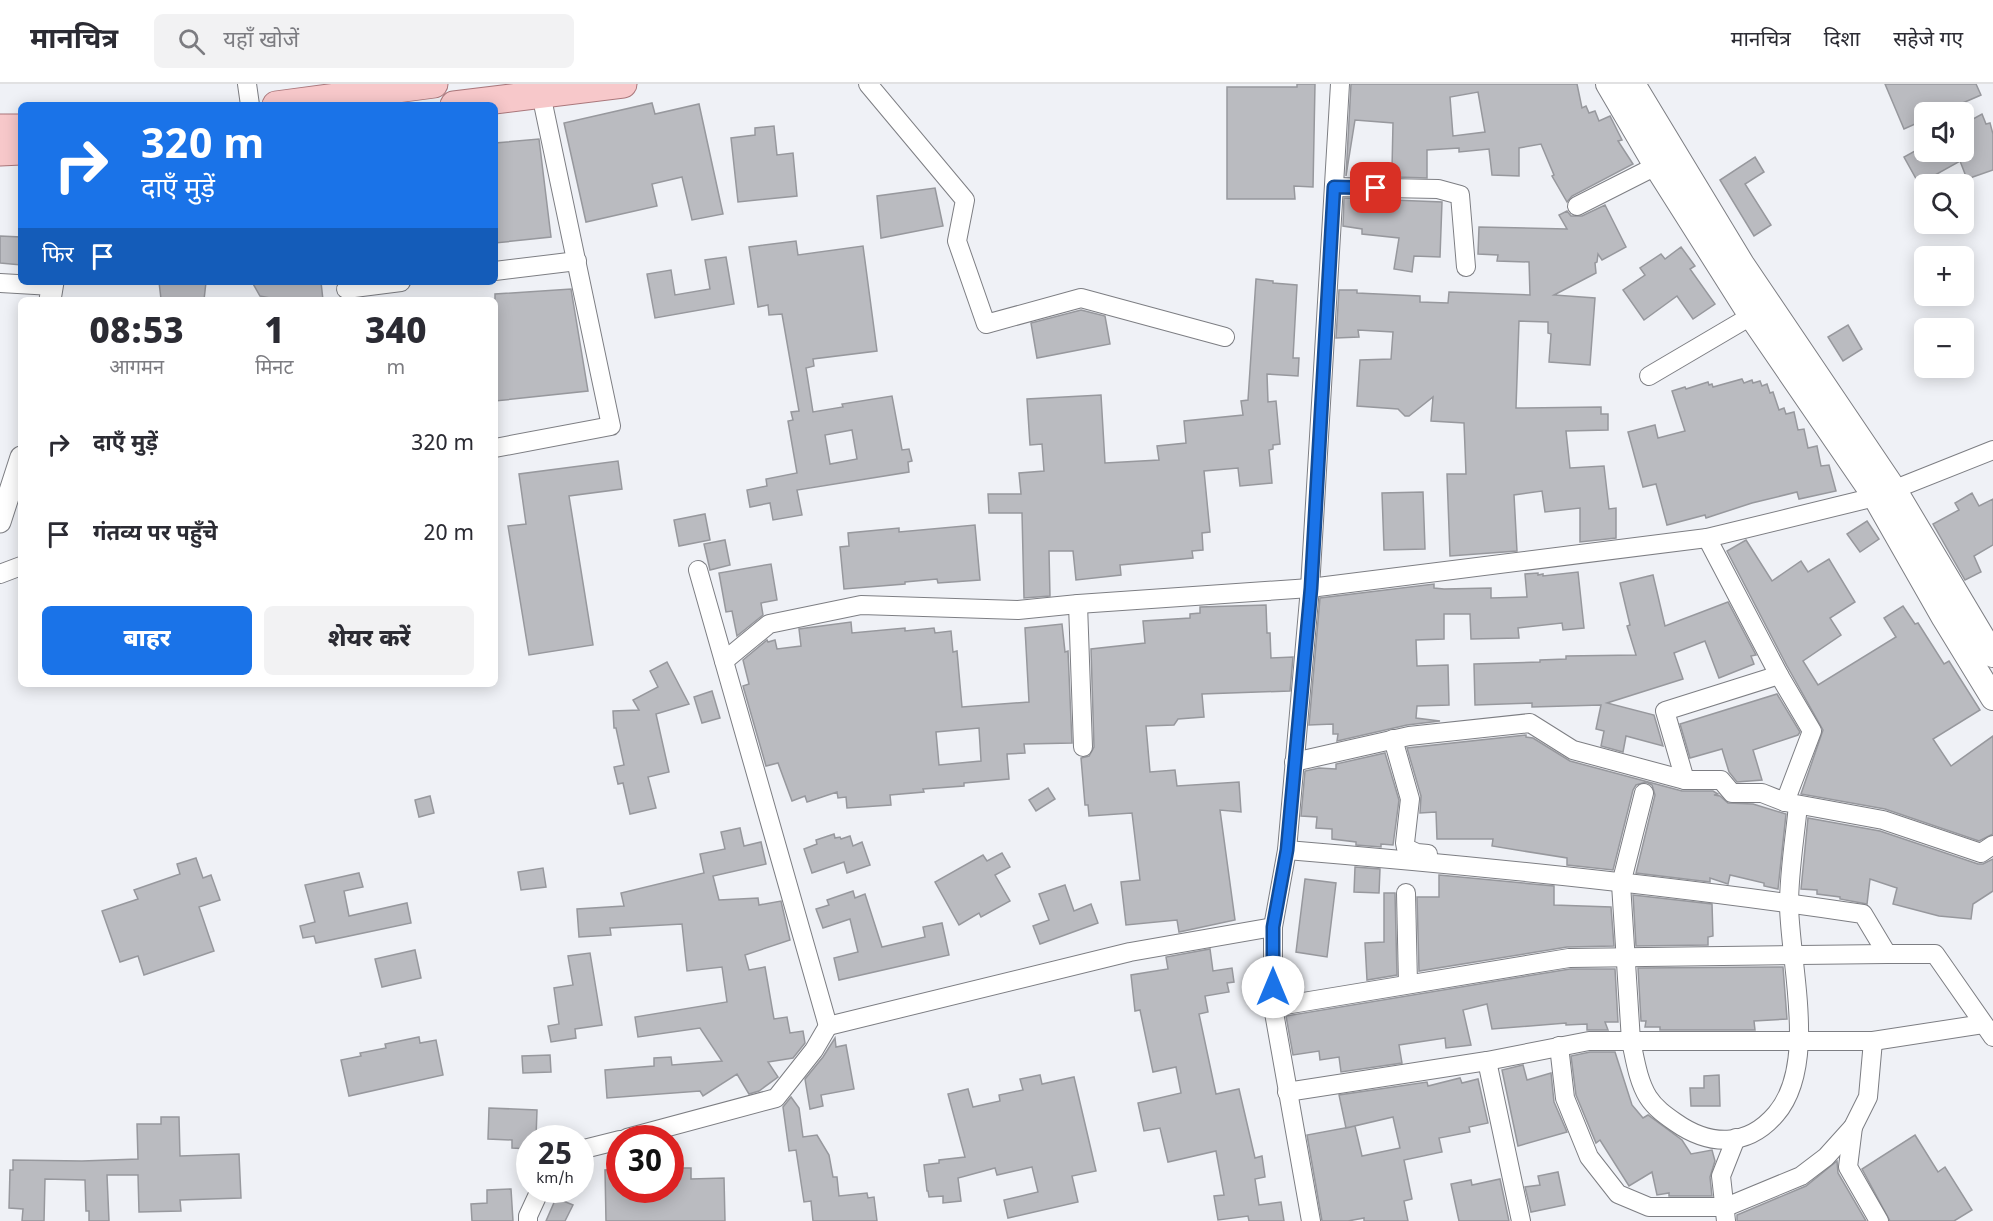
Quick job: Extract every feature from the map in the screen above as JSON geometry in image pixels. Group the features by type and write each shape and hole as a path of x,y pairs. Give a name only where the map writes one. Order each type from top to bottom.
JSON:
{"main road":[{"path":"299,102 434,84"},
{"path":"470,102 541,89 624,84"},
{"path":"1608,84 1656,166 1751,316 1884,493 1944,618 1993,698"},
{"path":"1634,84 1884,493 1993,655"},
{"path":"0,128 18,128"},
{"path":"0,152 18,151"}],"street":[{"path":"247,84 250,102"},
{"path":"868,84 965,200 957,241 986,324 1081,298 1225,337"},
{"path":"1311,1221 1273,1007 1273,927 1287,850 1311,588 1340,84"},
{"path":"498,447 612,426 541,89"},
{"path":"1578,206 1656,166"},
{"path":"1334,187 1438,189 1460,195 1466,267"},
{"path":"498,271 577,261"},
{"path":"0,283 52,289"},
{"path":"346,290 380,285"},
{"path":"1648,376 1751,316"},
{"path":"724,661 769,624 861,604 1018,610 1311,588 1707,538 1884,493 1993,450"},
{"path":"0,522 18,466"},
{"path":"1644,793 1621,884 1631,1041 1642,1084 1648,1098 1661,1113 1690,1132 1705,1138 1736,1138 1749,1135 1777,1113 1790,1094 1798,1065 1800,1041 1789,903 1792,803 1812,731 1779,675 1707,538"},
{"path":"0,574 18,567"},
{"path":"698,570 828,1026"},
{"path":"1077,604 1083,747"},
{"path":"1685,780 1665,711 1779,675"},
{"path":"1294,762 1409,736 1530,723 1573,750 1685,780 1721,780 1732,793 1762,793 1792,803 1882,820 1981,853 1993,844"},
{"path":"1393,740 1410,799 1406,848 1417,853 1561,869"},
{"path":"1287,850 1455,864 1789,903 1863,914 1887,954"},
{"path":"1406,893 1408,984"},
{"path":"675,1125 776,1098 814,1050 828,1026 1130,952 1273,927"},
{"path":"1273,1007 1569,958 1935,954 1988,1031 1873,1041 1589,1041 1487,1061 1287,1092"},
{"path":"1559,1046 1565,1098 1589,1157 1618,1194 1649,1207 1726,1214 1801,1176 1826,1157 1853,1127 1868,1097 1873,1041"},
{"path":"1487,1061 1521,1221"},
{"path":"1853,1127 1848,1167 1879,1221"},
{"path":"1726,1214 1721,1176 1736,1138"},
{"path":"528,1221 534,1203"}],"building":[{"path":"1297,84 1315,84 1313,187 1294,186 1295,199 1227,199 1227,87 1297,87"},
{"path":"1351,84 1577,84 1582,108 1586,106 1589,113 1595,111 1599,121 1610,116 1622,140 1618,141 1633,164 1572,196 1567,202 1552,176 1554,175 1541,144 1519,148 1519,176 1492,175 1489,149 1459,152 1459,148 1427,150 1427,178 1398,177 1398,169 1392,169 1393,123 1355,120 1346,176","holes":["1478,92 1485,132 1453,136 1450,97"]},
{"path":"1885,84 1976,84 1981,95 1965,102 1914,102 1914,124 1904,129"},
{"path":"652,103 655,114 699,104 723,214 692,220 682,177 652,184 657,206 586,222 564,123"},
{"path":"1982,114 1986,124 1990,123 1993,134 1993,170 1974,177 1974,174 1965,174 1960,162 1974,162 1974,118"},
{"path":"774,126 777,155 793,153 797,196 738,202 731,138 755,135 755,128"},
{"path":"539,139 551,237 498,243 498,143"},
{"path":"1914,152 1914,162 1958,162 1937,174 1914,175 1904,157"},
{"path":"1755,157 1764,172 1745,184 1771,225 1754,236 1720,180"},
{"path":"935,188 943,226 881,238 877,196"},
{"path":"1344,198 1442,202 1440,257 1414,256 1412,272 1394,269 1399,238 1362,234 1362,229 1343,226"},
{"path":"1605,205 1626,247 1602,260 1598,254 1595,263 1596,273 1554,295 1595,298 1590,365 1549,362 1551,334 1548,333 1548,322 1519,321 1516,408 1601,407 1601,414 1608,414 1608,430 1566,431 1570,468 1604,466 1609,509 1616,508 1616,538 1580,542 1580,508 1545,512 1542,491 1514,495 1517,551 1450,556 1447,474 1466,474 1464,423 1431,421 1433,397 1409,416 1405,416 1398,409 1357,406 1360,360 1391,359 1393,332 1358,330 1359,337 1336,338 1339,290 1420,296 1420,302 1448,303 1449,292 1530,295 1529,262 1497,261 1498,255 1478,254 1479,227 1567,229 1559,215 1567,211 1571,216 1582,216"},
{"path":"0,236 18,237 18,265 0,263"},
{"path":"796,241 798,255 863,246 877,351 813,359 814,366 806,368 813,412 843,407 842,404 892,396 902,450 909,449 912,461 908,462 909,472 797,490 802,515 773,520 770,503 750,507 747,490 767,486 766,479 797,473 788,421 793,420 791,412 799,411 782,314 769,315 768,305 758,307 749,247","holes":["852,430 857,459 830,464 825,435"]},
{"path":"1681,247 1695,266 1690,269 1715,304 1693,319 1677,296 1644,320 1623,290 1645,275 1640,268 1661,254 1665,259"},
{"path":"726,257 734,304 655,318 647,274 671,270 675,295 710,289 705,260"},
{"path":"1256,279 1297,285 1293,358 1299,358 1298,376 1267,374 1268,402 1276,401 1280,444 1273,445 1273,449 1269,450 1272,483 1240,486 1238,468 1204,471 1210,532 1202,533 1203,550 1192,551 1193,558 1120,565 1121,575 1076,580 1073,551 1049,551 1050,596 1024,598 1022,513 989,513 988,494 1021,494 1019,473 1044,471 1042,444 1030,445 1027,399 1101,395 1105,463 1159,460 1157,446 1186,443 1184,421 1243,415 1241,401 1248,400"},
{"path":"159,285 206,285 204,297 161,297"},
{"path":"254,285 321,285 323,297 265,297 260,296"},
{"path":"571,289 588,391 498,401 498,297 495,297 495,294"},
{"path":"1081,310 1105,316 1110,344 1037,358 1031,323"},
{"path":"1848,325 1862,349 1843,361 1828,337"},
{"path":"1742,379 1744,383 1752,380 1753,383 1760,381 1762,386 1767,384 1770,393 1773,392 1779,410 1784,408 1786,414 1794,412 1798,430 1804,429 1808,448 1817,446 1821,466 1829,465 1836,491 1799,499 1797,492 1706,518 1705,515 1667,525 1656,484 1643,487 1628,432 1655,425 1658,438 1685,431 1672,391 1708,382 1713,387"},
{"path":"618,461 622,489 569,496 593,645 529,655 508,526 526,524 519,474"},
{"path":"1423,492 1425,549 1384,550 1382,493"},
{"path":"1972,493 1979,506 1993,499 1993,545 1974,556 1981,572 1965,580 1933,524 1959,510 1955,503"},
{"path":"705,514 710,540 679,546 674,520"},
{"path":"1867,521 1879,539 1860,552 1847,534"},
{"path":"975,525 980,580 938,583 937,579 844,589 840,547 849,546 848,533 899,528 899,532"},
{"path":"725,540 730,565 710,570 704,544"},
{"path":"1746,540 1772,581 1801,561 1808,572 1829,559 1855,602 1830,618 1841,635 1803,661 1818,685 1896,637 1884,618 1903,606 1915,624 1918,623 1944,664 1949,661 1980,710 1933,739 1951,766 1993,736 1993,834 1979,841 1885,809 1801,794 1823,730 1727,551"},
{"path":"771,564 777,600 761,603 763,615 737,636 732,611 726,612 719,573"},
{"path":"1578,572 1584,628 1563,630 1562,623 1518,628 1519,638 1471,639 1470,614 1444,614 1444,639 1416,640 1417,666 1448,665 1449,705 1417,706 1416,718 1440,721 1407,725 1337,741 1338,734 1333,734 1333,724 1309,725 1320,598 1434,584 1434,588 1444,589 1491,588 1491,598 1527,597 1525,574 1538,573 1543,576"},
{"path":"1653,575 1665,626 1728,602 1756,655 1751,656 1754,664 1719,678 1705,641 1674,653 1683,679 1607,703 1654,715 1663,746 1626,736 1623,752 1601,746 1604,731 1596,729 1601,705 1532,707 1532,703 1475,705 1474,664 1540,662 1540,660 1566,659 1566,656 1636,655 1627,626 1630,625 1620,583"},
{"path":"1266,605 1271,658 1293,657 1290,691 1202,694 1204,717 1178,719 1174,725 1146,726 1150,772 1175,770 1177,786 1239,782 1241,812 1220,810 1235,920 1179,932 1177,920 1126,925 1121,882 1140,880 1132,813 1089,816 1088,805 1085,805 1081,758 1089,756 1094,747 1091,649 1145,643 1143,621 1190,618 1190,614 1200,613 1200,607"},
{"path":"851,622 852,633 905,628 905,631 934,628 935,633 951,631 953,652 957,651 962,707 1029,702 1025,628 1062,624 1065,652 1068,651 1072,743 1024,744 1025,753 1007,754 1009,779 964,783 964,786 923,789 924,792 890,795 891,805 847,808 846,797 838,798 837,792 807,802 805,796 792,801 778,763 766,766 743,686 749,684 743,660 767,640 768,642 775,640 777,649 801,646 799,629","holes":["979,728 981,761 939,765 936,732"]},
{"path":"667,662 689,704 656,714 669,772 648,777 656,808 630,814 623,783 618,784 614,767 624,765 616,728 614,728 613,711 639,710 633,700 658,687 650,671"},
{"path":"712,691 720,718 702,723 694,697"},
{"path":"1777,694 1800,732 1798,735 1753,750 1762,780 1737,782 1729,772 1722,749 1690,758 1680,724"},
{"path":"1526,735 1570,761 1682,791 1713,791 1718,794 1714,795 1720,796 1728,803 1753,804 1786,814 1778,889 1764,886 1764,883 1730,875 1728,884 1710,878 1710,882 1636,873 1655,795 1652,785 1646,782 1636,785 1633,790 1613,870 1567,865 1567,858 1492,846 1493,839 1437,839 1436,812 1420,813 1421,796 1407,748"},
{"path":"1385,753 1399,800 1393,845 1381,844 1381,847 1356,845 1356,842 1332,839 1332,829 1316,828 1317,817 1301,816 1305,771 1319,768 1336,769 1336,764"},
{"path":"1048,788 1055,799 1036,811 1029,800"},
{"path":"430,796 434,813 419,817 415,800"},
{"path":"1808,818 1880,831 1978,864 1993,859 1993,891 1973,904 1971,919 1939,916 1893,904 1897,888 1870,879 1867,904 1817,894 1817,890 1801,889"},
{"path":"740,828 744,846 761,842 766,864 713,876 719,900 758,898 759,905 781,901 790,940 745,955 749,970 765,967 774,1019 787,1017 790,1033 803,1031 805,1043 793,1058 768,1062 778,1077 759,1091 749,1094 737,1074 703,1096 700,1091 607,1098 605,1070 654,1066 654,1058 671,1057 672,1065 722,1061 700,1028 638,1037 635,1017 727,1002 722,967 687,971 682,924 610,928 611,935 579,937 577,909 624,906 621,893 704,873 700,854 725,849 721,832"},
{"path":"834,834 835,838 840,837 841,839 850,836 853,846 862,842 870,865 847,873 844,862 812,873 804,849 817,844 816,840"},
{"path":"1002,853 1010,867 995,875 1010,901 981,917 979,913 959,925 935,882 983,855 987,861"},
{"path":"196,858 203,878 211,875 220,900 199,907 214,951 144,975 138,956 120,962 102,911 138,899 134,890 180,874 177,864"},
{"path":"1355,867 1380,869 1379,893 1354,892"},
{"path":"543,868 546,887 521,890 518,872"},
{"path":"359,873 363,887 344,891 349,916 407,903 411,923 316,943 314,936 303,938 300,926 315,922 305,885"},
{"path":"1439,875 1554,886 1554,905 1611,907 1614,946 1567,947 1419,971 1417,897 1439,897"},
{"path":"1305,879 1336,883 1327,957 1296,952"},
{"path":"1065,885 1074,911 1091,904 1098,923 1040,944 1033,926 1049,920 1039,894"},
{"path":"853,891 855,898 865,894 882,947 925,937 923,927 942,923 949,955 839,980 834,958 858,952 850,919 823,928 816,909 829,905 827,900"},
{"path":"1384,893 1395,893 1397,975 1367,980 1365,943 1384,942"},
{"path":"1633,895 1712,904 1713,936 1708,937 1708,945 1636,946"},
{"path":"1210,949 1213,971 1232,968 1234,982 1227,983 1229,992 1205,996 1208,1012 1199,1014 1216,1094 1239,1089 1255,1158 1262,1156 1265,1177 1255,1179 1259,1205 1281,1202 1284,1221 1249,1221 1248,1216 1218,1220 1214,1196 1224,1195 1216,1151 1168,1162 1160,1128 1144,1131 1138,1103 1181,1093 1176,1067 1153,1072 1140,1010 1135,1011 1131,975 1168,969 1166,957"},
{"path":"415,950 421,978 382,987 375,959"},
{"path":"590,953 602,1025 575,1029 576,1038 551,1042 548,1026 559,1024 554,988 573,985 568,956"},
{"path":"1783,967 1787,1019 1754,1021 1755,1030 1660,1030 1660,1027 1645,1027 1646,1021 1641,1021 1638,968"},
{"path":"1570,969 1615,969 1618,1022 1605,1022 1608,1030 1587,1030 1587,1024 1566,1025 1566,1023 1492,1029 1487,1004 1463,1010 1471,1045 1446,1048 1445,1038 1399,1045 1402,1063 1341,1072 1339,1057 1320,1060 1319,1051 1293,1055 1286,1016"},
{"path":"419,1037 420,1043 436,1040 443,1075 349,1096 341,1060 361,1056 360,1053 386,1048 385,1044"},
{"path":"835,1038 836,1047 846,1045 854,1089 821,1095 823,1106 810,1109 805,1079"},
{"path":"1590,1052 1615,1052 1632,1105 1643,1118 1648,1115 1682,1140 1691,1154 1712,1150 1715,1161 1710,1177 1712,1196 1669,1196 1669,1193 1657,1195 1652,1172 1629,1186 1600,1140 1596,1143 1576,1095 1571,1056"},
{"path":"550,1055 551,1072 523,1073 522,1056"},
{"path":"1523,1065 1527,1080 1551,1073 1554,1102 1567,1132 1518,1146 1502,1070"},
{"path":"1040,1075 1042,1084 1074,1077 1096,1171 1072,1176 1078,1202 1008,1218 1004,1200 1038,1192 1032,1167 997,1175 995,1168 958,1178 961,1201 943,1203 943,1196 929,1197 924,1165 939,1163 939,1160 965,1157 948,1094 968,1089 973,1107 1000,1101 999,1095 1023,1090 1020,1079"},
{"path":"1719,1075 1720,1106 1691,1106 1690,1088 1704,1088 1704,1076"},
{"path":"1460,1078 1462,1083 1478,1079 1488,1123 1469,1127 1470,1132 1439,1138 1442,1152 1404,1160 1412,1199 1404,1201 1408,1221 1364,1221 1364,1218 1348,1221 1322,1221 1307,1135 1346,1128 1339,1095 1427,1082 1428,1086","holes":["1393,1117 1400,1148 1362,1156 1355,1126 1353,1126"]},
{"path":"791,1097 799,1108 803,1137 817,1135 829,1155 833,1177 837,1177 839,1196 867,1193 868,1198 874,1197 877,1221 813,1221 811,1201 804,1202 796,1150 789,1151 783,1107"},
{"path":"489,1108 537,1110 536,1125 516,1125 516,1148 512,1148 512,1140 488,1139"},
{"path":"161,1117 179,1117 180,1156 239,1154 241,1198 180,1200 181,1211 139,1212 138,1175 107,1175 109,1221 89,1221 89,1211 86,1211 85,1180 45,1179 44,1221 22,1221 23,1209 9,1208 10,1170 13,1170 13,1160 138,1159 137,1124 161,1124"},
{"path":"1915,1135 1938,1172 1945,1167 1972,1210 1954,1221 1890,1221 1862,1169"},
{"path":"1837,1161 1838,1173 1866,1221 1737,1221 1737,1215 1806,1186"},
{"path":"684,1168 691,1168 691,1179 724,1178 725,1221 606,1221 605,1170 606,1203 684,1203"},
{"path":"1558,1172 1565,1205 1531,1212 1525,1187 1540,1185 1538,1176"},
{"path":"1500,1179 1509,1221 1459,1221 1451,1184 1471,1180 1472,1185"},
{"path":"511,1189 513,1221 472,1221 471,1204 487,1203 487,1190"},
{"path":"554,1203 573,1205 565,1221 546,1221"}],"route":[{"path":"1273,987 1273,927 1287,850 1311,588 1334,187 1376,188"}]}
